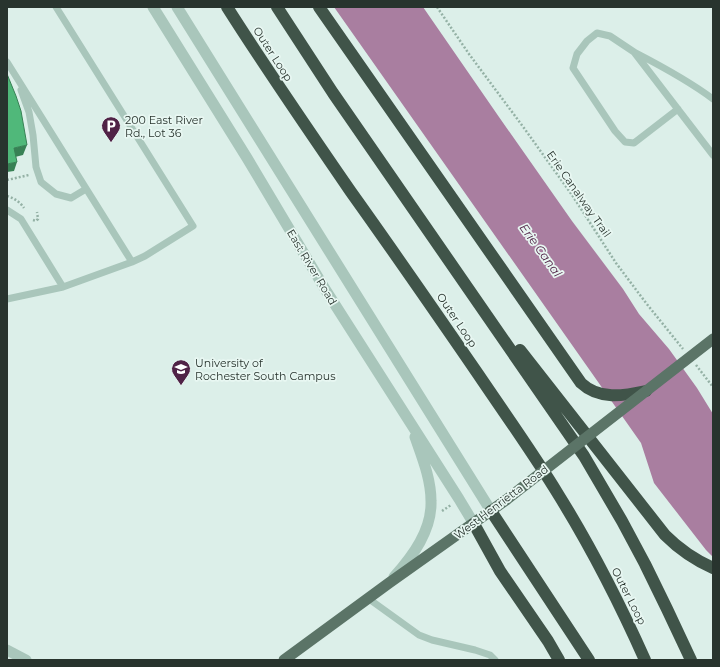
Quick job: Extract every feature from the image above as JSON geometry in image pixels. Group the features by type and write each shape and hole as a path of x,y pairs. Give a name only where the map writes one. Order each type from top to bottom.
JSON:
{"highway":[{"name":"Outer Loop","path":"227,7 302,121 552,484 608,583 645,660"},
{"path":"277,7 329,88 570,436 598,479 651,575 691,660"},
{"path":"319,7 581,383 590,390 610,395 627,395 646,391"},
{"path":"445,255 665,535 689,555 713,568"},
{"path":"491,512 589,660"},
{"path":"474,524 500,571 548,641 559,660"}],"main road":[{"name":"West Henrietta Road","path":"284,660 491,512 713,339"}],"street":[{"name":"East River Road","path":"153,7 325,289 474,524"},
{"name":"East River Road","path":"177,7 491,512"},
{"path":"389,584 420,542 427,526 431,511 430,490 425,468 413,433 402,410"},
{"path":"7,650 26,660"}],"lane":[{"path":"7,300 63,287 132,262 145,256 193,226 56,7"},
{"path":"678,109 634,143 625,142 615,131 573,68 577,54 597,33 610,36 634,52 693,84 713,99"},
{"path":"634,52 713,155"},
{"path":"7,62 132,262"},
{"path":"15,75 29,112 34,135 36,166 41,182 56,194 71,198 86,189"},
{"path":"7,210 21,219 63,287"},
{"path":"369,598 419,635 432,640 475,650 490,655 495,660"}],"path":[{"name":"Erie Canalway Trail","path":"437,7 469,54 572,195 616,263 684,350"},
{"path":"7,180 29,175"},
{"path":"693,362 713,387"}],"water":[{"name":"Erie Canal","path":"334,7 423,7 572,221 623,289 639,314 669,349 697,388 713,414 713,557 654,483 641,443"}],"building":[{"path":"7,74 21,111 27,145 14,148 17,162 7,164"}],"place":[{"name":"200 East River Rd., Lot 36","path":"111,143"},
{"name":"University of Rochester South Campus","path":"181,386"}]}
